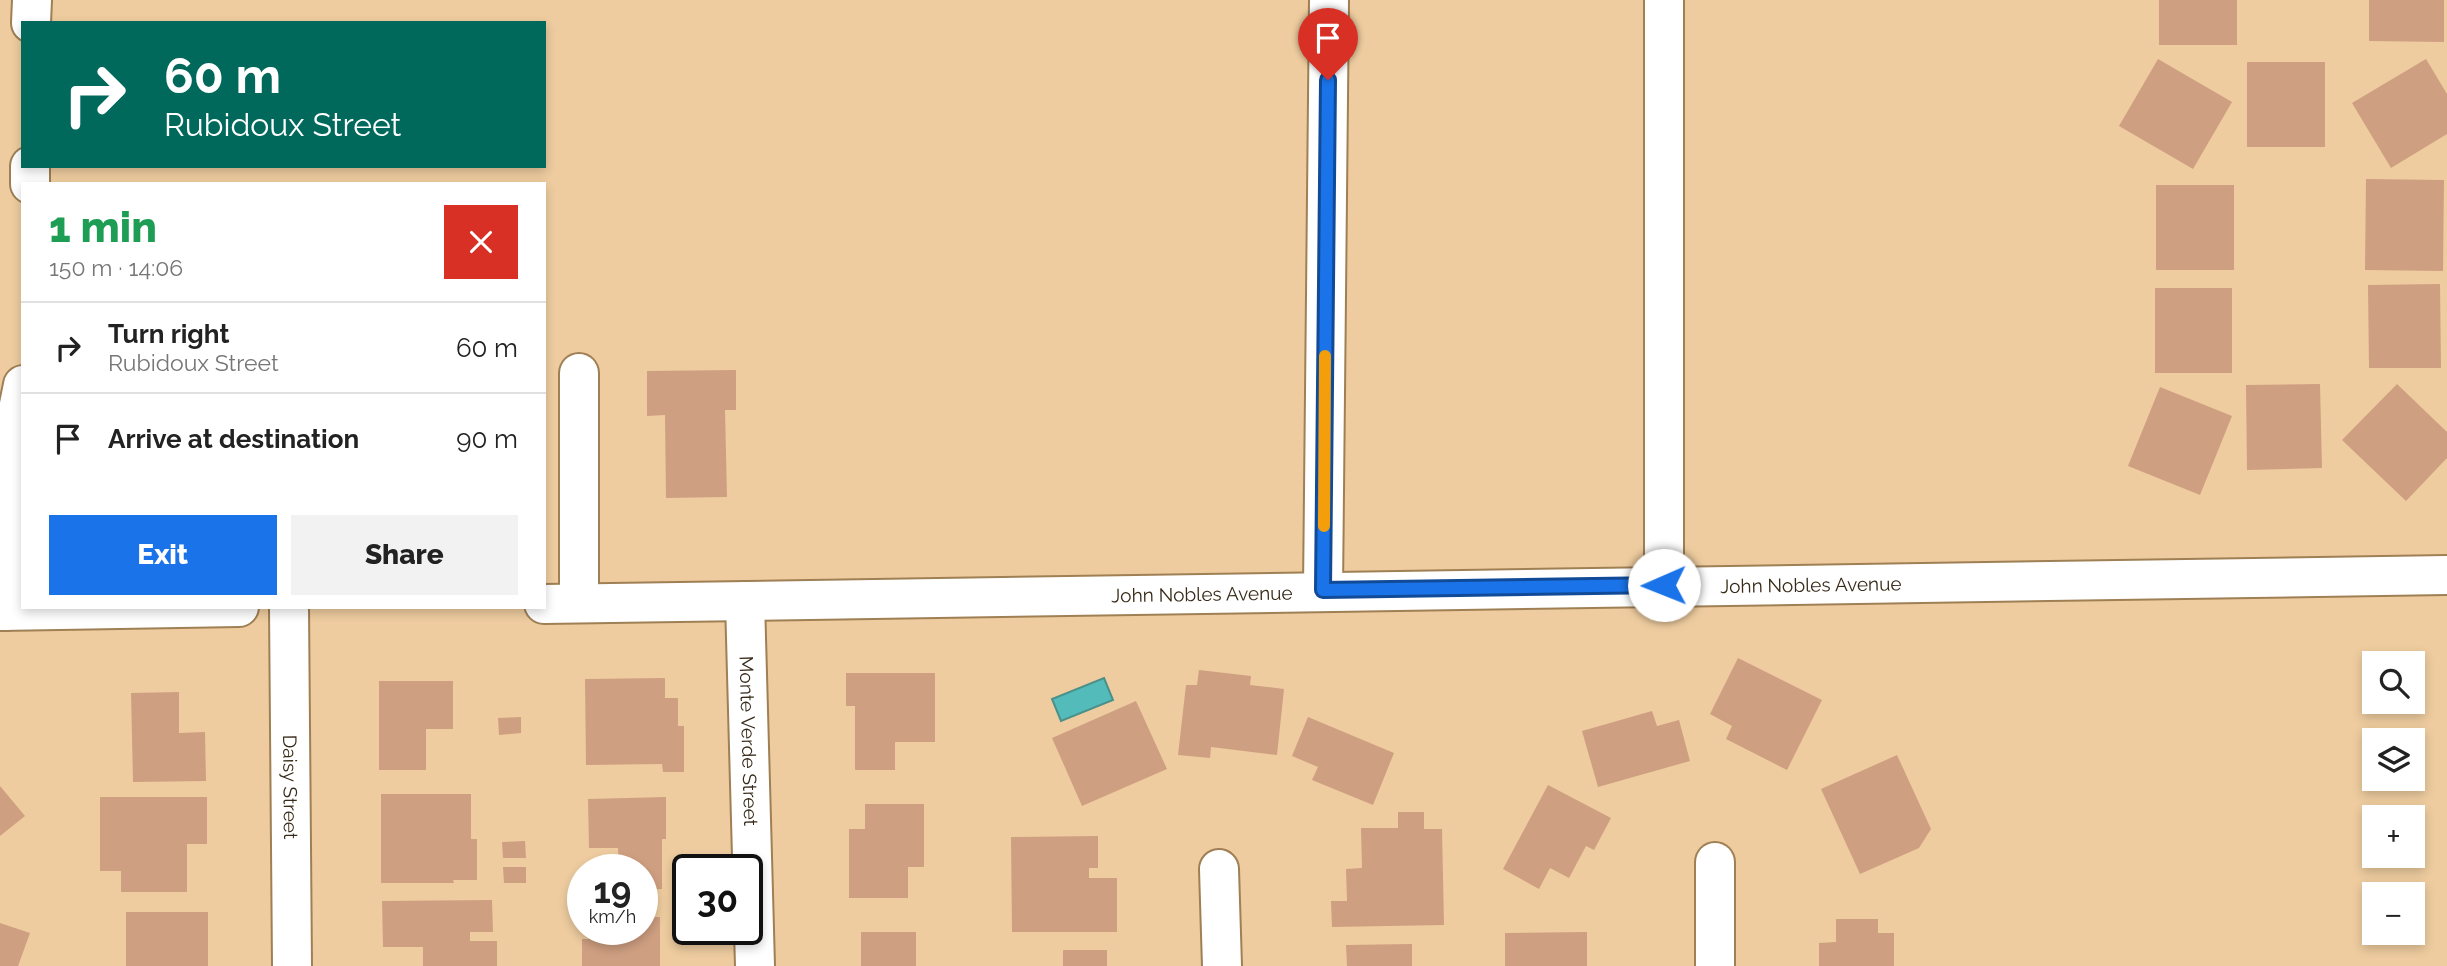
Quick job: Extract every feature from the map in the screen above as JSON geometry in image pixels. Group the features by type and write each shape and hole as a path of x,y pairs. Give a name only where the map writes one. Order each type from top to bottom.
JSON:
{"street":[{"path":"32,0 32,21"},
{"path":"1323,590 1329,0"},
{"path":"1664,0 1664,585"},
{"path":"561,603 579,373"},
{"path":"21,394 13,429 3,611 121,609"},
{"name":"John Nobles Avenue","path":"561,603 2447,575"},
{"name":"Monte Verde Street","path":"745,601 755,966"},
{"name":"Daisy Street","path":"289,609 292,966"},
{"path":"1715,862 1715,966"},
{"path":"1219,869 1222,966"}],"water":[{"path":"1104,678 1113,700 1061,721 1052,699"}],"building":[{"path":"2159,0 2237,0 2237,45 2159,45"},
{"path":"2369,0 2444,0 2444,42 2369,41"},
{"path":"2158,59 2232,102 2193,169 2119,126"},
{"path":"2426,59 2447,94 2447,134 2391,168 2352,103"},
{"path":"2247,62 2325,62 2325,147 2247,147"},
{"path":"2366,179 2444,180 2443,271 2365,270"},
{"path":"2156,185 2234,185 2234,270 2156,270"},
{"path":"2440,284 2441,368 2369,368 2368,285"},
{"path":"2155,288 2232,288 2232,373 2155,373"},
{"path":"736,370 736,410 725,410 727,497 666,498 665,415 647,416 647,371"},
{"path":"2320,384 2322,468 2247,470 2246,385"},
{"path":"2397,384 2447,432 2447,458 2406,501 2342,440"},
{"path":"2160,387 2232,416 2200,495 2128,466"},
{"path":"1738,658 1822,700 1787,770 1726,739 1732,726 1710,714"},
{"path":"1199,670 1251,676 1250,685 1284,689 1277,755 1211,747 1210,758 1178,755 1186,685 1197,685"},
{"path":"846,673 935,673 935,742 895,742 895,770 855,770 855,706 846,706"},
{"path":"665,678 665,698 678,698 678,726 684,726 684,772 663,772 662,764 586,765 585,679"},
{"path":"379,681 453,681 453,729 426,729 426,770 379,770"},
{"path":"179,692 179,733 205,732 206,781 133,782 131,693"},
{"path":"1136,701 1167,769 1082,806 1052,738"},
{"path":"1652,711 1657,726 1679,720 1690,761 1598,787 1582,731"},
{"path":"521,717 521,733 499,735 498,718"},
{"path":"1308,717 1394,753 1373,805 1312,780 1318,767 1292,756"},
{"path":"1897,755 1931,829 1919,848 1860,874 1821,789"},
{"path":"1548,785 1611,818 1594,850 1586,846 1569,878 1550,868 1539,889 1503,869"},
{"path":"0,786 25,816 0,836"},
{"path":"381,794 471,794 471,839 477,839 477,880 453,880 454,883 381,883"},
{"path":"100,797 207,797 207,844 187,844 187,892 121,892 121,871 100,871"},
{"path":"666,797 666,839 662,839 662,889 658,889 658,854 618,854 618,848 589,848 588,799"},
{"path":"865,804 924,804 924,867 908,867 908,898 849,898 849,829 865,829"},
{"path":"1398,812 1424,812 1424,829 1442,829 1444,925 1332,927 1331,901 1347,901 1346,869 1362,868 1361,828 1398,828"},
{"path":"1098,836 1098,868 1089,868 1089,878 1117,878 1117,932 1012,932 1011,837"},
{"path":"525,841 526,858 503,858 502,842"},
{"path":"503,867 526,867 526,883 504,883"},
{"path":"492,900 493,932 470,932 470,941 497,941 497,966 423,966 423,947 383,947 382,901"},
{"path":"126,912 208,912 208,966 126,966"},
{"path":"660,917 660,966 582,966 582,945 658,945"},
{"path":"1836,919 1878,919 1878,933 1894,933 1894,966 1819,966 1819,943 1836,942"},
{"path":"0,923 30,933 18,966 0,966"},
{"path":"861,932 916,932 916,966 861,966"},
{"path":"1587,932 1587,966 1505,966 1505,933"},
{"path":"1412,944 1412,966 1347,966 1346,945"},
{"path":"1063,950 1107,950 1107,966 1063,966"}],"slow traffic":[{"path":"1324,526 1325,356"}],"route":[{"path":"1328,80 1323,590 1664,585"}]}
